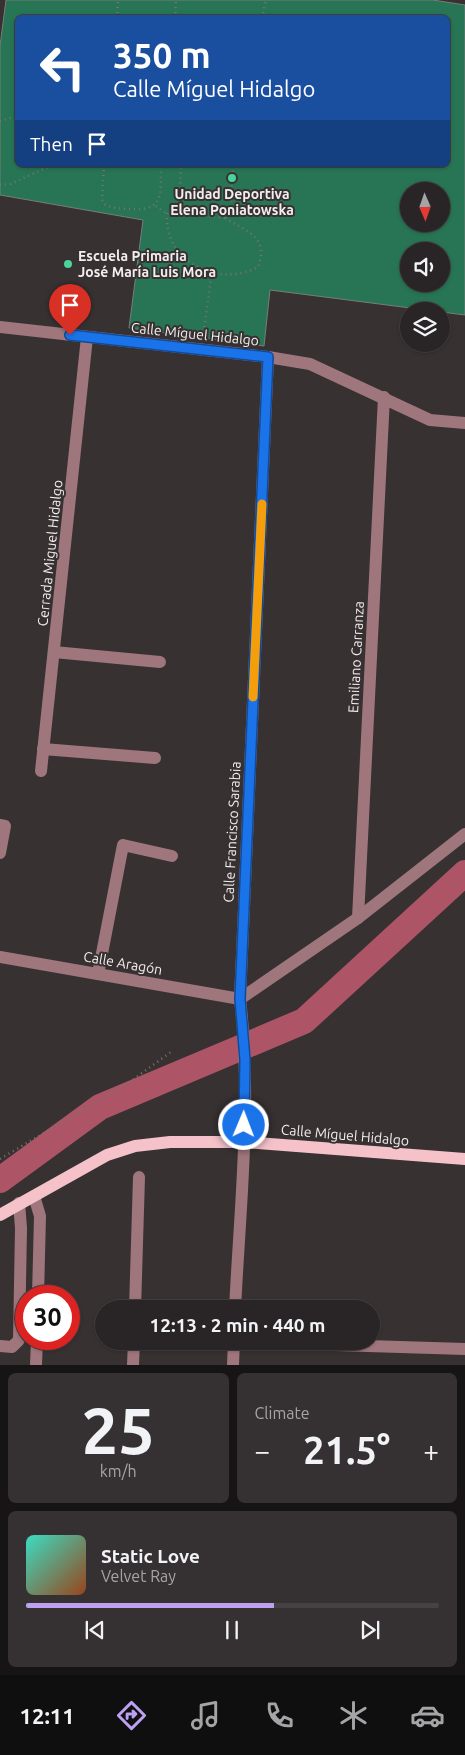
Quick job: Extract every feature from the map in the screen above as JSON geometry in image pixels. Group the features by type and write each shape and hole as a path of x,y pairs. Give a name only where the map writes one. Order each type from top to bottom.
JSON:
{"main road":[{"name":"Calle Míguel Hidalgo","path":"0,1215 107,1155 135,1146 170,1142 244,1142 465,1159"}],"street":[{"name":"Calle Míguel Hidalgo","path":"0,327 268,357 310,364 430,420 465,423"},
{"name":"Cerrada Miguel Hidalgo","path":"41,771 87,337"},
{"name":"Calle Francisco Sarabia","path":"236,1300 244,1142 245,1060 240,999 268,357"},
{"name":"Emiliano Carranza","path":"358,918 384,398"},
{"path":"54,652 160,662"},
{"path":"44,748 155,758"},
{"path":"0,825 5,826 0,853"},
{"path":"240,999 358,918 465,834"},
{"path":"98,974 123,845 172,856"},
{"name":"Calle Aragón","path":"0,957 240,999"},
{"path":"135,1300 139,1177"},
{"path":"34,1196 40,1216 38,1285"},
{"path":"0,1346 12,1347 19,1340 20,1203"},
{"path":"380,1346 465,1349"},
{"path":"36,1365 37,1350"},
{"path":"133,1365 134,1350"},
{"path":"233,1365 234,1350"}],"path":[{"path":"117,15 118,0"},
{"path":"175,15 176,0"},
{"path":"263,15 266,0"},
{"path":"0,121 15,117"},
{"path":"0,185 10,184 48,167"},
{"path":"104,167 102,199 104,204 147,210 156,206 159,199 161,167"},
{"path":"180,212 181,167"},
{"path":"225,218 230,213 233,167"},
{"path":"156,206 167,213 175,215 180,212 225,218 251,232 259,243 262,256 258,267 248,272 202,269 182,257 170,241 166,224 167,213"},
{"path":"202,350 212,271"},
{"path":"0,1159 130,1081 172,1052"}],"building":[{"name":"Unidad Deportiva Elena Poniatowska","path":"6,0 433,0 465,5 465,315 450,313 450,302 400,302 400,307 270,290 264,346 129,328 143,220 0,195 0,46"}],"waterway":[{"path":"0,1180 100,1107 304,1021 465,873"}],"slow traffic":[{"path":"253,697 262,504"}],"place":[{"name":"Unidad Deportiva Elena Poniatowska","path":"232,178"},
{"name":"Escuela Primaria José María Luis Mora","path":"68,264"}],"route":[{"path":"70,335 268,357 240,999 245,1060 244,1125"}]}
